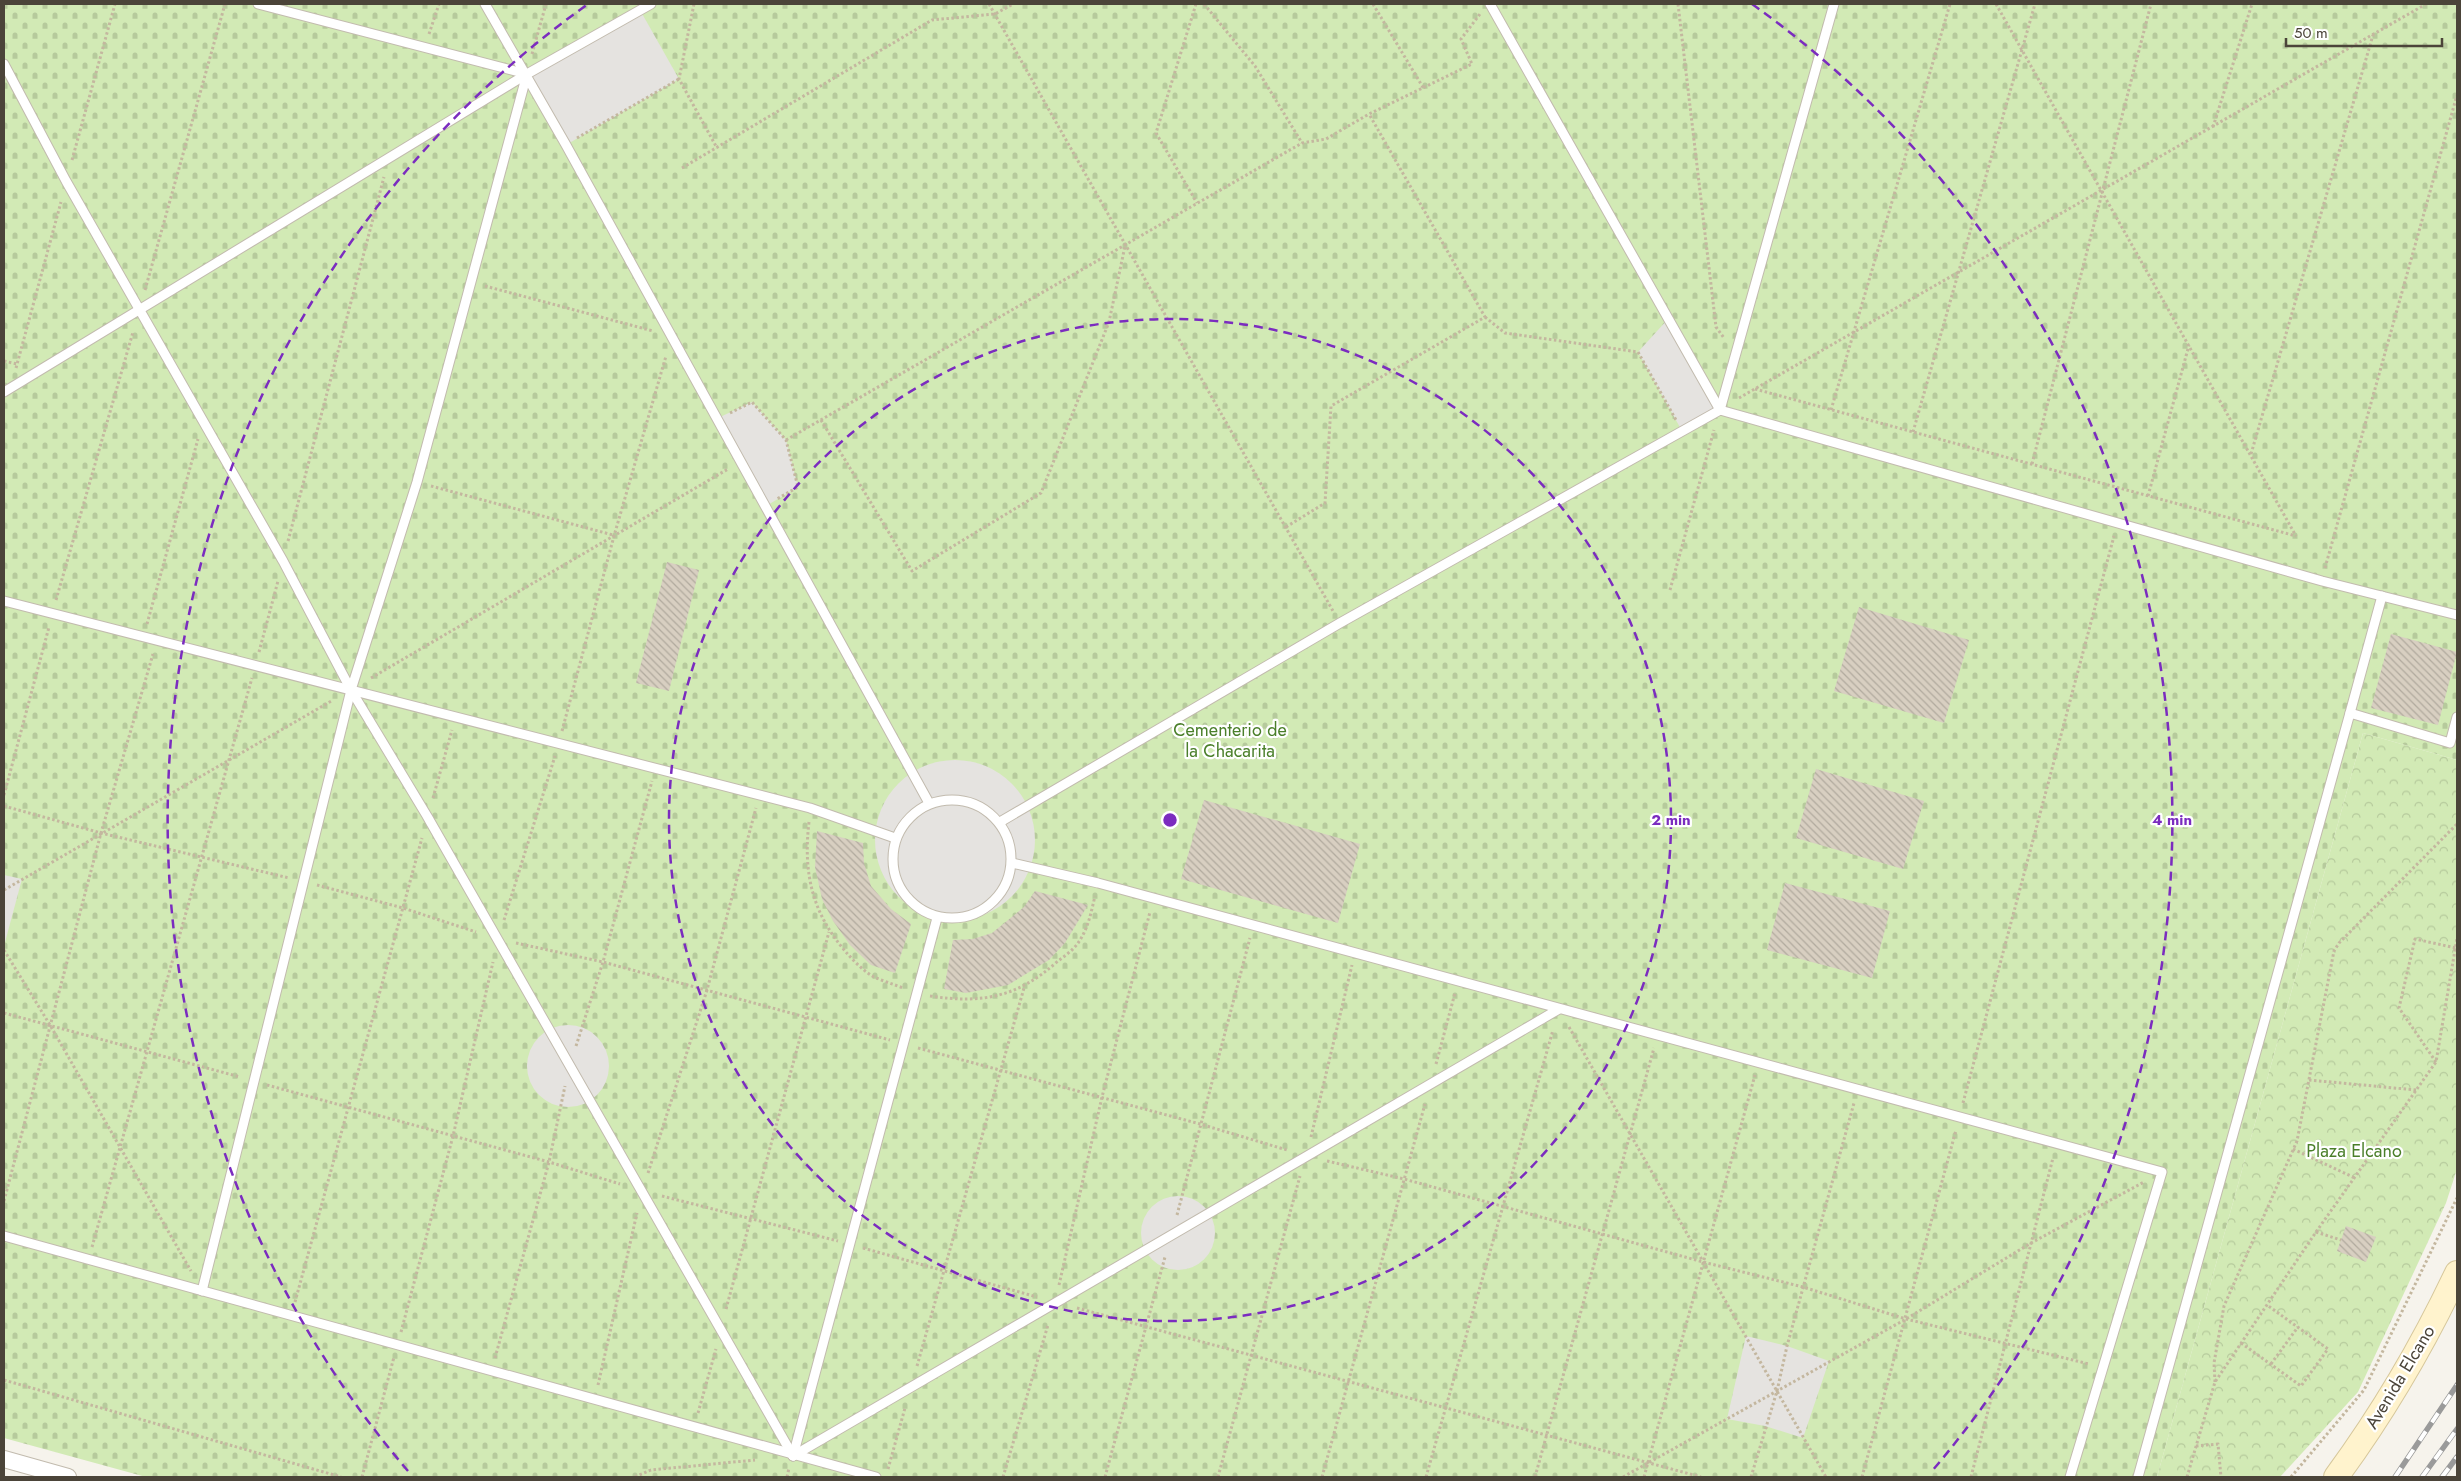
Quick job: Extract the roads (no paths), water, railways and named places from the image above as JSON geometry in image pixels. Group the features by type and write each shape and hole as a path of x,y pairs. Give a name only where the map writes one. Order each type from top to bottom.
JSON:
{"main road":[{"name":"Avenida Elcano","path":"2336,1477 2373,1425 2410,1364 2457,1273"}],"street":[{"path":"4,1460 68,1477"}],"lane":[{"path":"258,4 526,74"},
{"path":"485,4 566,144 929,803"},
{"path":"6,391 526,74 650,4"},
{"path":"1490,4 1720,410 2322,580 2457,615"},
{"path":"1000,822 1340,622 1720,410 1834,4"},
{"path":"4,64 66,181 283,561 352,690 498,939 793,1456"},
{"path":"202,1291 352,690 417,482 526,74"},
{"path":"2138,1477 2382,596"},
{"path":"4,601 810,808 895,838"},
{"path":"2350,713 2450,743 2457,716"},
{"path":"968,801 1000,822 1009,841 1012,863 1000,895 972,916 937,918 908,901 893,872 895,838 908,817 929,803 968,801"},
{"path":"1012,863 1355,953 2162,1172 2070,1477"},
{"path":"793,1456 937,918"},
{"path":"793,1456 1559,1009"},
{"path":"4,1236 793,1456 876,1477"}],"railway":[{"path":"2395,1477 2457,1385"},
{"path":"2422,1477 2457,1429"},
{"path":"2442,1477 2457,1457"}],"park label":[{"name":"Cementerio de la Chacarita","path":"1230,740"},
{"name":"Plaza Elcano","path":"2354,1151"}]}
